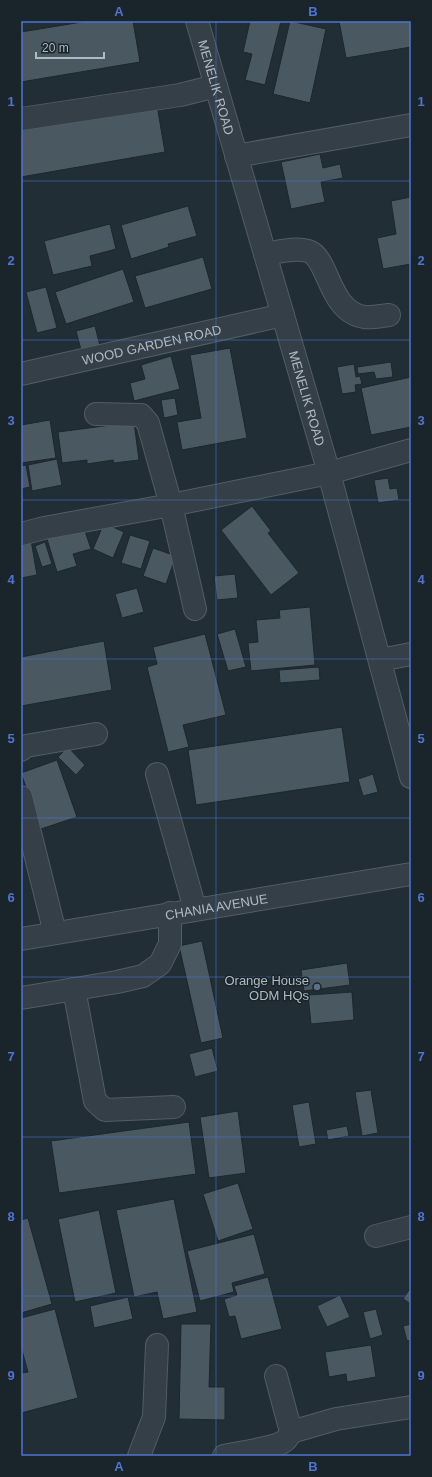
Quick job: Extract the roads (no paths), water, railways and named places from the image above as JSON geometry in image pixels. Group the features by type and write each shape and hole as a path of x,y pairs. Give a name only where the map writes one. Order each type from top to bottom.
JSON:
{"street":[{"name":"MENELIK ROAD","path":"197,21 329,473 411,778"},
{"path":"21,119 180,95 216,86"},
{"path":"236,156 411,125"},
{"path":"265,254 298,250 310,251 318,258 338,298 348,312 364,317 389,315"},
{"name":"WOOD GARDEN ROAD","path":"21,374 283,315"},
{"path":"96,414 141,415 148,423 171,505 195,609"},
{"path":"21,534 44,528 171,505 329,473 411,450"},
{"path":"380,660 411,654"},
{"path":"21,750 26,746 96,734"},
{"path":"157,774 195,909"},
{"path":"21,797 55,933"},
{"name":"CHANIA AVENUE","path":"21,939 411,874"},
{"path":"21,998 117,982 143,976 160,964 170,944 170,913"},
{"path":"74,989 95,1101 105,1110 174,1107"},
{"path":"376,1236 411,1227"},
{"path":"139,1456 154,1417 157,1345"},
{"path":"224,1456 273,1446 288,1438 291,1432 276,1376"},
{"path":"291,1432 336,1419 411,1407"}],"place":[{"name":"Orange House ODM HQs","path":"317,987"}]}
